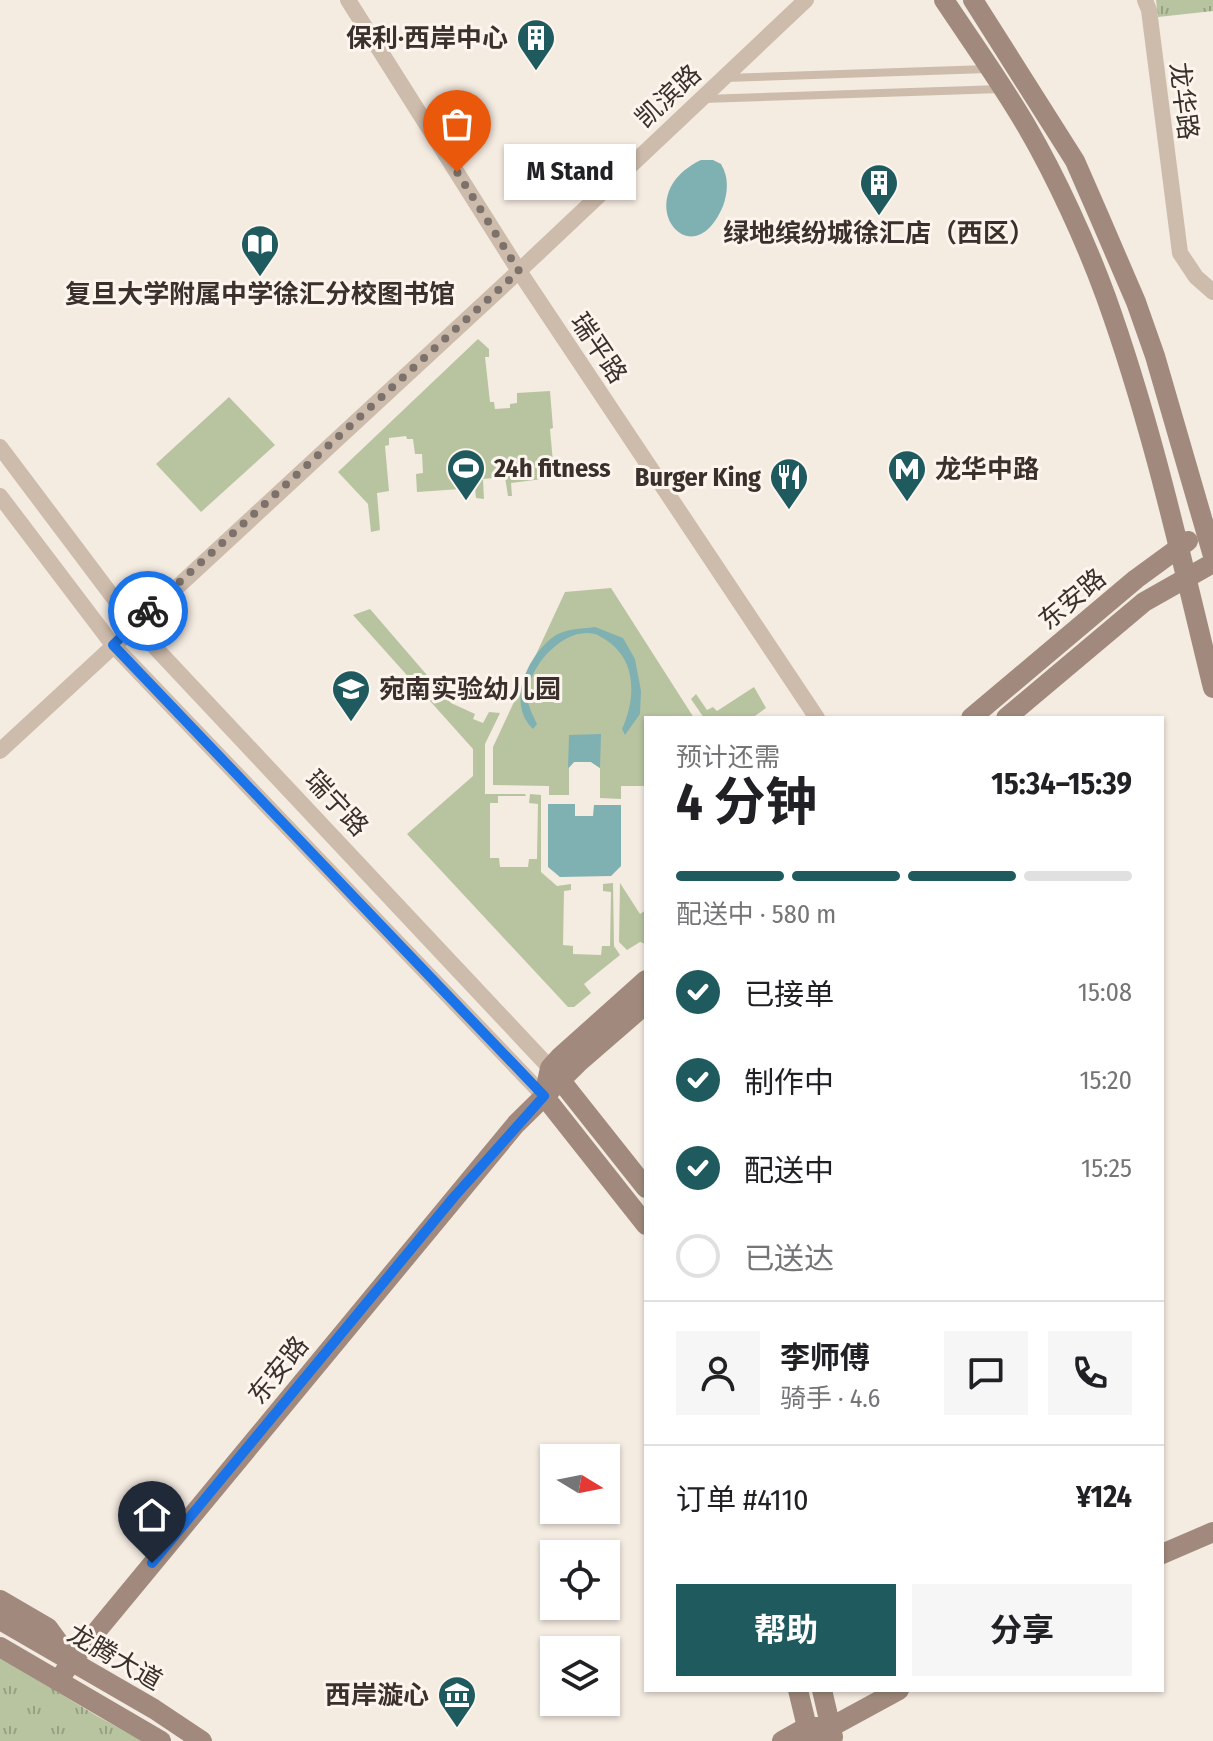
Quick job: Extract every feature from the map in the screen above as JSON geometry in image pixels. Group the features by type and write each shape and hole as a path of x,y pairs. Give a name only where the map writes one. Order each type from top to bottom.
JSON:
{"street":[{"name":"瑞平路","path":"348,0 519,271 816,716"},
{"name":"凯滨路","path":"0,751 519,271 806,0"},
{"path":"944,0 1034,140 1105,296 1180,546 1213,688"},
{"path":"973,0 1075,161 1145,329 1209,530 1213,556"},
{"name":"龙华路","path":"1145,0 1149,10 1180,253 1196,277 1213,292"},
{"name":"瑞宁路","path":"0,447 134,625 556,1074 644,1185"},
{"name":"瑞宁路","path":"0,496 113,645 544,1096 644,1222"},
{"name":"东安路","path":"973,716 1136,579 1180,546 1209,530"},
{"name":"东安路","path":"1008,716 1144,602 1213,563"},
{"name":"东安路","path":"58,1681 454,1197 544,1096 579,1038 644,982"},
{"name":"东安路","path":"556,1074 644,1006"},
{"path":"1164,1553 1213,1532"},
{"path":"0,1600 48,1628 72,1661"},
{"name":"龙腾大道","path":"0,1620 154,1709 202,1741"},
{"name":"龙腾大道","path":"0,1647 161,1741"},
{"path":"799,1692 820,1735"},
{"path":"820,1735 822,1692"},
{"path":"782,1741 820,1735 895,1692"}],"lane":[{"path":"722,78 988,69"},
{"path":"700,99 1002,89"}],"green space":[{"path":"1156,0 1213,0 1213,11 1158,17"},
{"path":"478,339 489,349 489,357 485,357 490,402 494,402 495,409 510,408 510,404 517,403 517,393 550,391 554,473 558,477 511,483 512,496 508,496 505,477 483,479 484,499 476,498 475,488 417,492 416,474 423,473 422,454 415,454 413,439 406,436 389,438 389,445 385,446 389,491 377,493 380,530 371,532 368,504 338,472"},
{"path":"229,397 275,445 201,512 156,464"},
{"path":"611,588 693,716 644,716 644,786 621,786 621,799 600,798 600,768 591,762 574,762 569,768 569,795 549,795 549,786 493,785 493,747 565,592"},
{"path":"370,609 451,703 475,714 473,719 483,723 489,712 500,713 485,744 485,794 526,796 498,796 498,803 490,803 490,858 499,858 500,867 528,867 529,859 537,859 538,804 529,803 530,794 541,795 541,872 557,886 571,884 571,890 564,891 563,945 573,946 573,954 601,955 602,946 610,946 611,892 603,891 603,884 613,883 614,946 620,955 584,984 591,993 574,1007 568,1007 407,834 473,776 473,749 353,615"},
{"path":"754,687 766,708 755,716 703,716 691,699 696,694 707,710 713,707 717,711"},
{"path":"620,883 640,914 644,911 644,943 640,942 627,950 619,942"},
{"path":"0,1657 97,1716 143,1741 0,1741"}],"water":[{"path":"701,160 713,160 724,169 725,201 710,227 696,236 682,234 672,225 667,210 668,193 679,175"},
{"path":"595,627 623,638 635,659 641,691 640,714 625,735 622,729 630,705 631,680 624,658 606,640 595,634 583,633 560,642 534,672 527,695 537,724 533,729 525,718 521,694 523,681 535,656 558,634"},
{"path":"601,734 600,768 591,762 574,762 568,768 569,735"},
{"path":"548,804 575,804 575,816 593,816 594,805 621,805 621,866 611,876 560,877 548,867"}],"way so far":[{"path":"148,611 519,271 457,172"}],"place":[{"name":"保利·西岸中心","path":"536,72"},
{"name":"M Stand","path":"457,172"},
{"name":"绿地缤纷城徐汇店（西区）","path":"879,217"},
{"name":"复旦大学附属中学徐汇分校图书馆","path":"260,278"},
{"name":"24h fitness","path":"466,502"},
{"name":"龙华中路","path":"907,503"},
{"name":"Burger King","path":"789,511"},
{"name":"宛南实验幼儿园","path":"351,723"},
{"name":"西岸漩心","path":"457,1729"}],"route":[{"path":"148,611 113,645 544,1096 454,1197 152,1563"}]}
